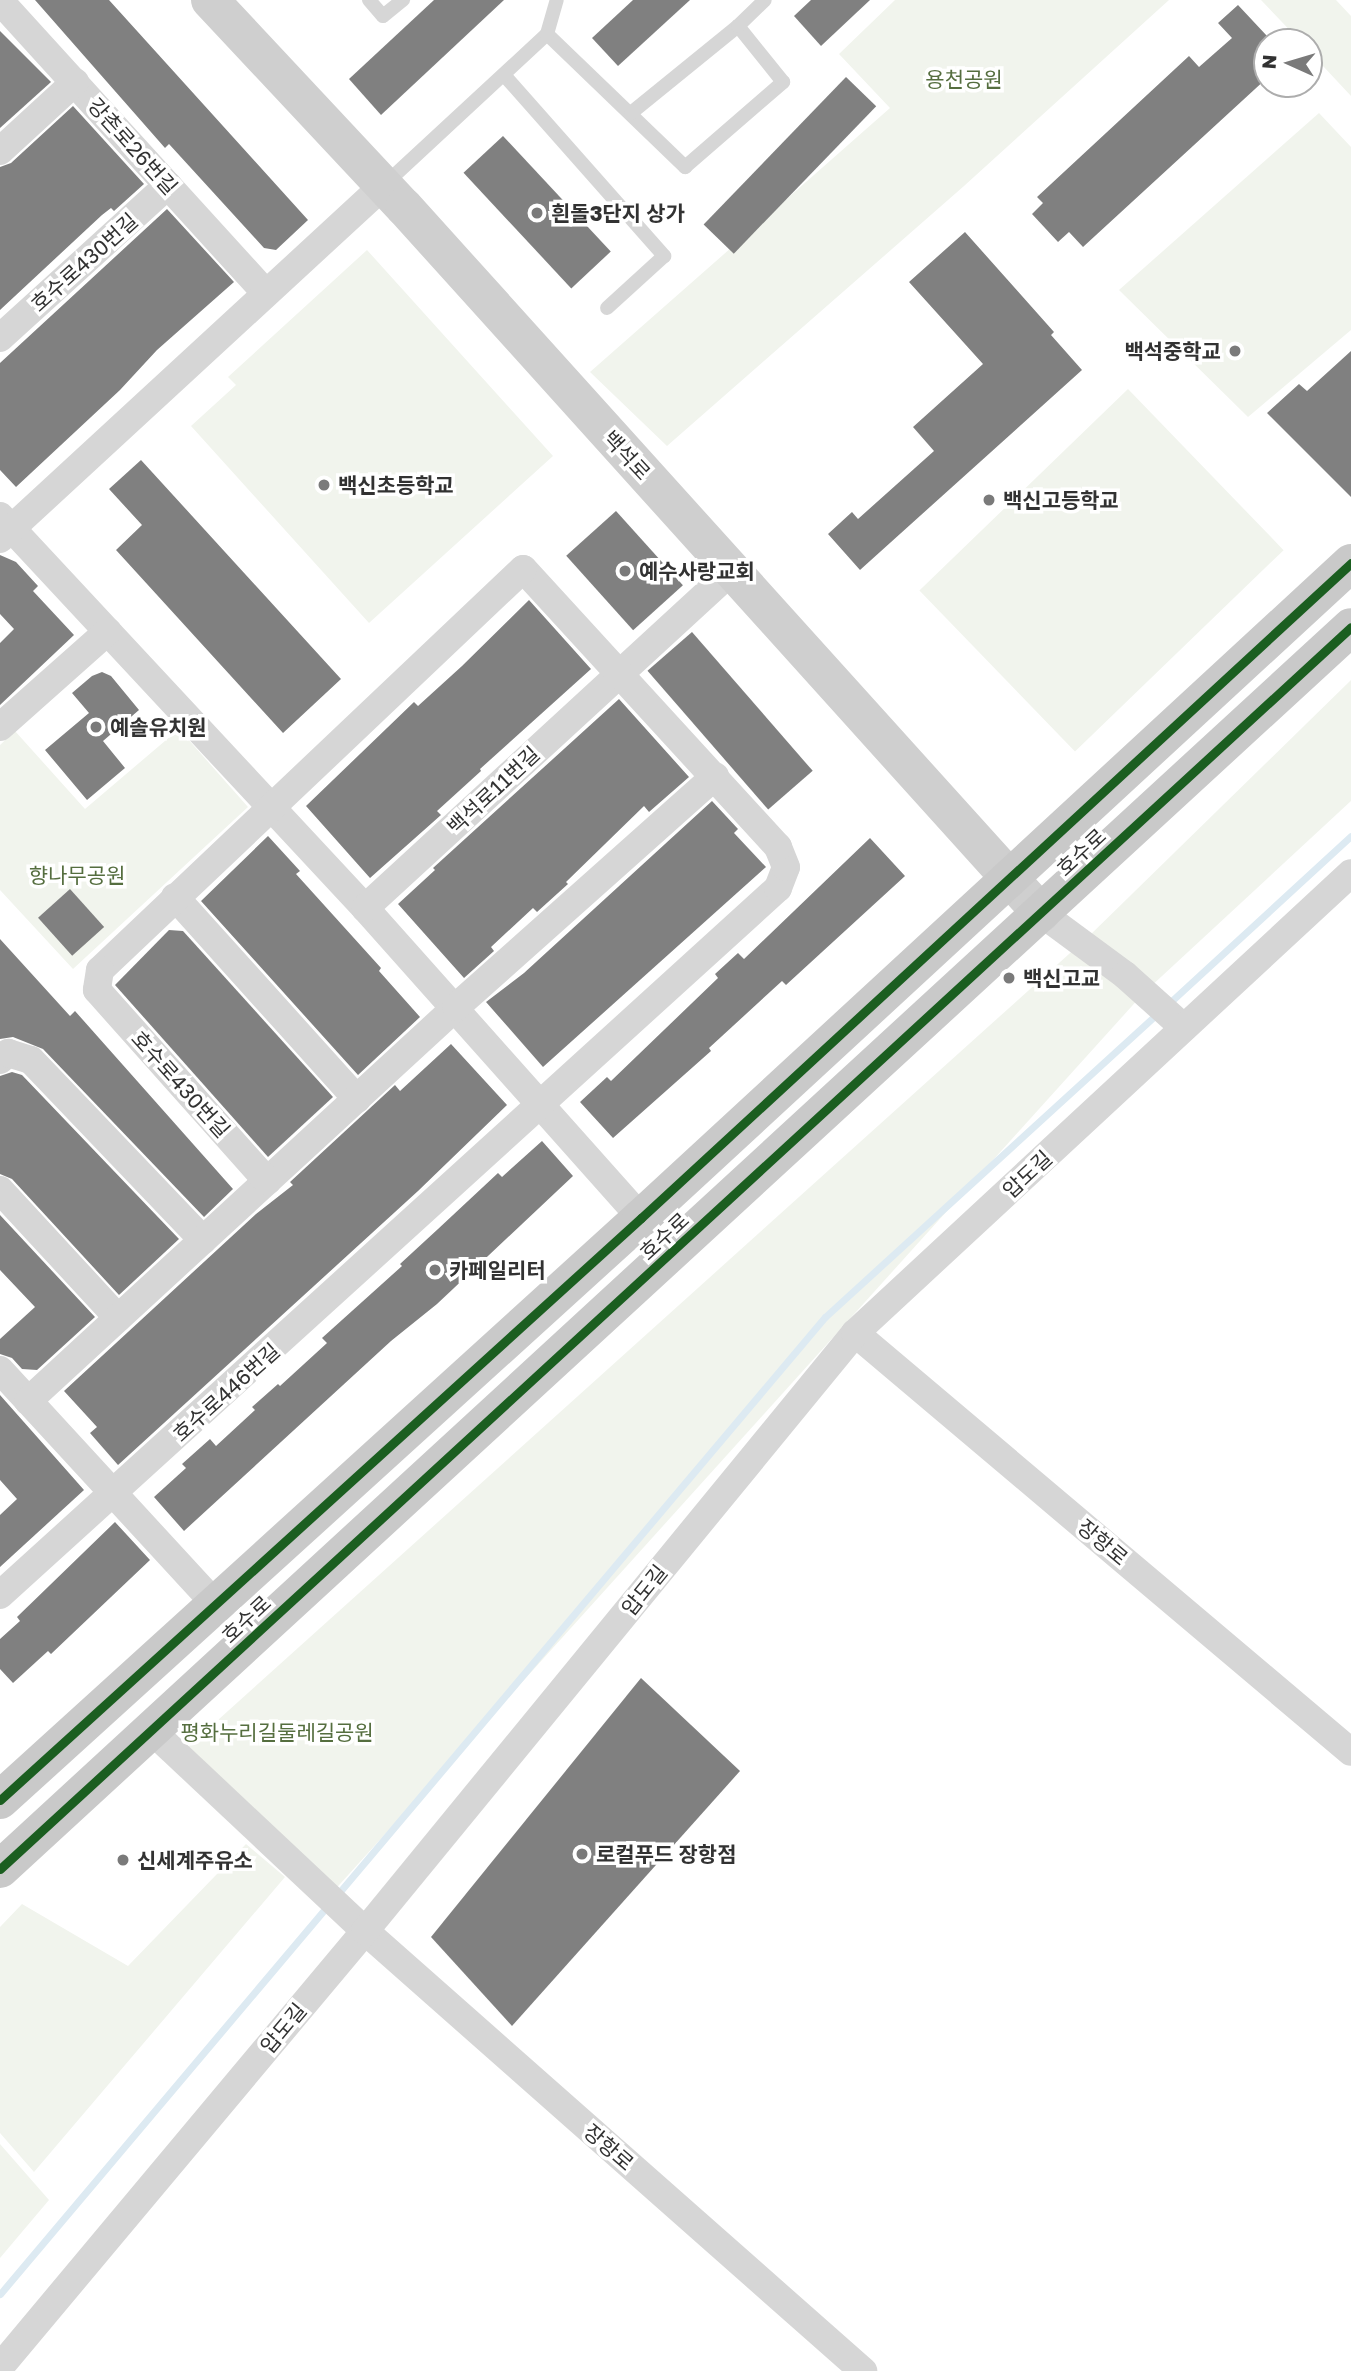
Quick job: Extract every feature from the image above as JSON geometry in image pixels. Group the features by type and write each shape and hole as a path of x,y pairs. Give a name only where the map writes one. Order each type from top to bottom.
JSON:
{"main road":[{"name":"백석로","path":"210,0 383,186 1041,913"},
{"name":"호수로","path":"0,1800 641,1218 1351,563"},
{"name":"호수로","path":"0,1869 1351,627"}],"street":[{"name":"강촌로26번길","path":"0,1 265,292"},
{"path":"0,150 75,82"},
{"name":"호수로430번길","path":"0,338 168,185"},
{"path":"383,186 4,528 108,631 272,807 456,1007 641,1218"},
{"name":"호수로430번길","path":"267,1181 97,990 100,970 523,569 620,673"},
{"name":"백석로11번길","path":"365,908 732,571"},
{"path":"0,727 108,631"},
{"path":"541,1105 778,888 786,867 778,847 620,673"},
{"path":"28,1401 456,1007 715,776"},
{"name":"압도길","path":"0,2367 360,1926 855,1333 1178,1023 1351,873"},
{"path":"175,897 357,1099"},
{"path":"1041,913 1143,991 1178,1023"},
{"path":"0,1060 8,1053 32,1060 203,1240"},
{"name":"호수로446번길","path":"0,1595 541,1105"},
{"path":"0,1190 118,1318"},
{"name":"장항로","path":"855,1333 1351,1752"},
{"path":"0,1370 216,1605"},
{"name":"장항로","path":"152,1730 360,1926 863,2371"}],"lane":[{"path":"369,0 383,16 403,0"},
{"path":"383,186 547,34 557,0"},
{"path":"631,113 738,26 765,0"},
{"path":"547,34 685,167 783,82 738,26"},
{"path":"504,75 664,256 607,308"}],"green space":[{"name":"용천공원","path":"895,0 1169,0 964,186 667,446 590,372 890,108 839,54"},
{"path":"1261,0 1336,0 1351,16 1351,96 1323,66 1323,28 1288,28"},
{"path":"1319,113 1351,147 1351,330 1248,417 1119,290"},
{"path":"367,250 553,456 369,623 191,426 236,385 228,377"},
{"path":"1128,389 1284,550 1075,752 919,590"},
{"path":"1351,680 1351,801 1148,989 1087,938"},
{"name":"향나무공원","path":"179,729 248,807 73,969 0,890 0,745 15,731 85,809"},
{"name":"평화누리길둘레길공원","path":"1079,945 1141,996 331,1894 188,1747"},
{"path":"246,1844 285,1877 34,2172 0,2133 0,1927 22,1904 128,1966"},
{"path":"0,2144 49,2200 0,2258"}],"building":[{"path":"35,0 109,0 308,220 276,250 264,248 169,144 165,148"},
{"path":"434,0 504,0 381,115 349,79"},
{"path":"633,0 690,0 618,66 592,38"},
{"path":"811,0 870,0 821,46 794,16"},
{"path":"1238,5 1260,28 1253,28 1253,91 1083,247 1069,232 1058,242 1032,214 1043,203 1037,197 1189,56 1199,67 1232,38 1218,23"},
{"path":"0,31 51,82 0,128"},
{"path":"846,77 876,106 734,254 704,224"},
{"path":"73,106 144,184 114,211 111,208 102,215 0,310 0,167 11,163"},
{"name":"흰돌3단지 상가","path":"503,136 611,252 571,288 464,173"},
{"path":"167,209 234,282 157,350 120,390 16,487 0,470 0,363"},
{"path":"965,232 1054,332 1051,335 1082,370 860,570 828,534 852,512 858,519 934,451 913,427 983,364 909,282"},
{"path":"1351,351 1351,497 1267,413 1299,384 1307,391"},
{"path":"141,460 341,679 283,733 116,550 142,525 109,489"},
{"name":"예수사랑교회","path":"616,511 683,585 633,630 566,556"},
{"path":"0,555 16,562 38,586 33,591 74,635 0,705 0,643 14,629 0,614"},
{"path":"529,600 591,669 480,769 481,771 437,811 441,815 370,878 306,806 414,702 418,706"},
{"path":"692,632 813,771 768,810 647,671"},
{"name":"예솔유치원","path":"102,672 111,676 139,710 103,741 125,768 87,800 45,750 89,713 72,693 92,676"},
{"path":"619,699 689,777 649,812 644,806 566,882 568,884 537,912 533,908 491,947 494,951 464,978 398,904 435,870 433,868"},
{"path":"712,801 738,829 734,833 766,867 543,1067 486,1002 524,973"},
{"path":"268,836 300,871 296,874 381,968 379,971 420,1017 358,1075 201,901"},
{"path":"870,838 905,876 786,985 782,981 709,1048 711,1051 613,1138 580,1102 607,1077 611,1081 718,978 715,974 738,953 744,959"},
{"path":"70,889 104,927 72,956 38,918"},
{"path":"169,930 183,931 333,1097 268,1157 115,985"},
{"path":"0,939 70,1016 75,1011 233,1189 204,1217 43,1049 13,1037 0,1039"},
{"path":"451,1044 507,1105 418,1191 118,1465 90,1433 97,1427 64,1391 256,1214 293,1185 290,1182 395,1085 400,1091"},
{"path":"12,1072 22,1075 179,1239 119,1295 12,1179 0,1174 0,1076"},
{"path":"542,1141 573,1176 437,1304 391,1341 184,1531 154,1497 186,1468 182,1464 210,1439 216,1446 255,1410 252,1407 278,1384 280,1386 327,1343 322,1338 402,1266 400,1264 498,1173 502,1177"},
{"path":"0,1215 95,1317 37,1370 22,1369 12,1358 0,1354 0,1339 35,1307 0,1270"},
{"path":"0,1395 84,1490 0,1567 0,1515 17,1499 0,1480"},
{"path":"115,1522 150,1560 51,1654 48,1651 13,1683 0,1669 0,1639 20,1621 17,1617"},
{"name":"로컬푸드 장항점","path":"641,1678 740,1771 512,2026 431,1937"}],"waterway":[{"path":"1166,1006 1351,836"},
{"path":"337,1895 825,1317 1157,1014"},
{"path":"0,2294 329,1904"}],"cycle path":[{"path":"0,1800 641,1218 1351,563"},
{"path":"0,1869 1351,627"}],"place":[{"name":"흰돌3단지 상가","path":"537,213"},
{"name":"백석중학교","path":"1235,351"},
{"name":"백신초등학교","path":"324,485"},
{"name":"백신고등학교","path":"989,500"},
{"name":"예수사랑교회","path":"625,571"},
{"name":"예솔유치원","path":"96,727"},
{"name":"백신고교","path":"1009,978"},
{"name":"카페일리터","path":"435,1270"},
{"name":"로컬푸드 장항점","path":"582,1854"},
{"name":"신세계주유소","path":"123,1860"}]}
